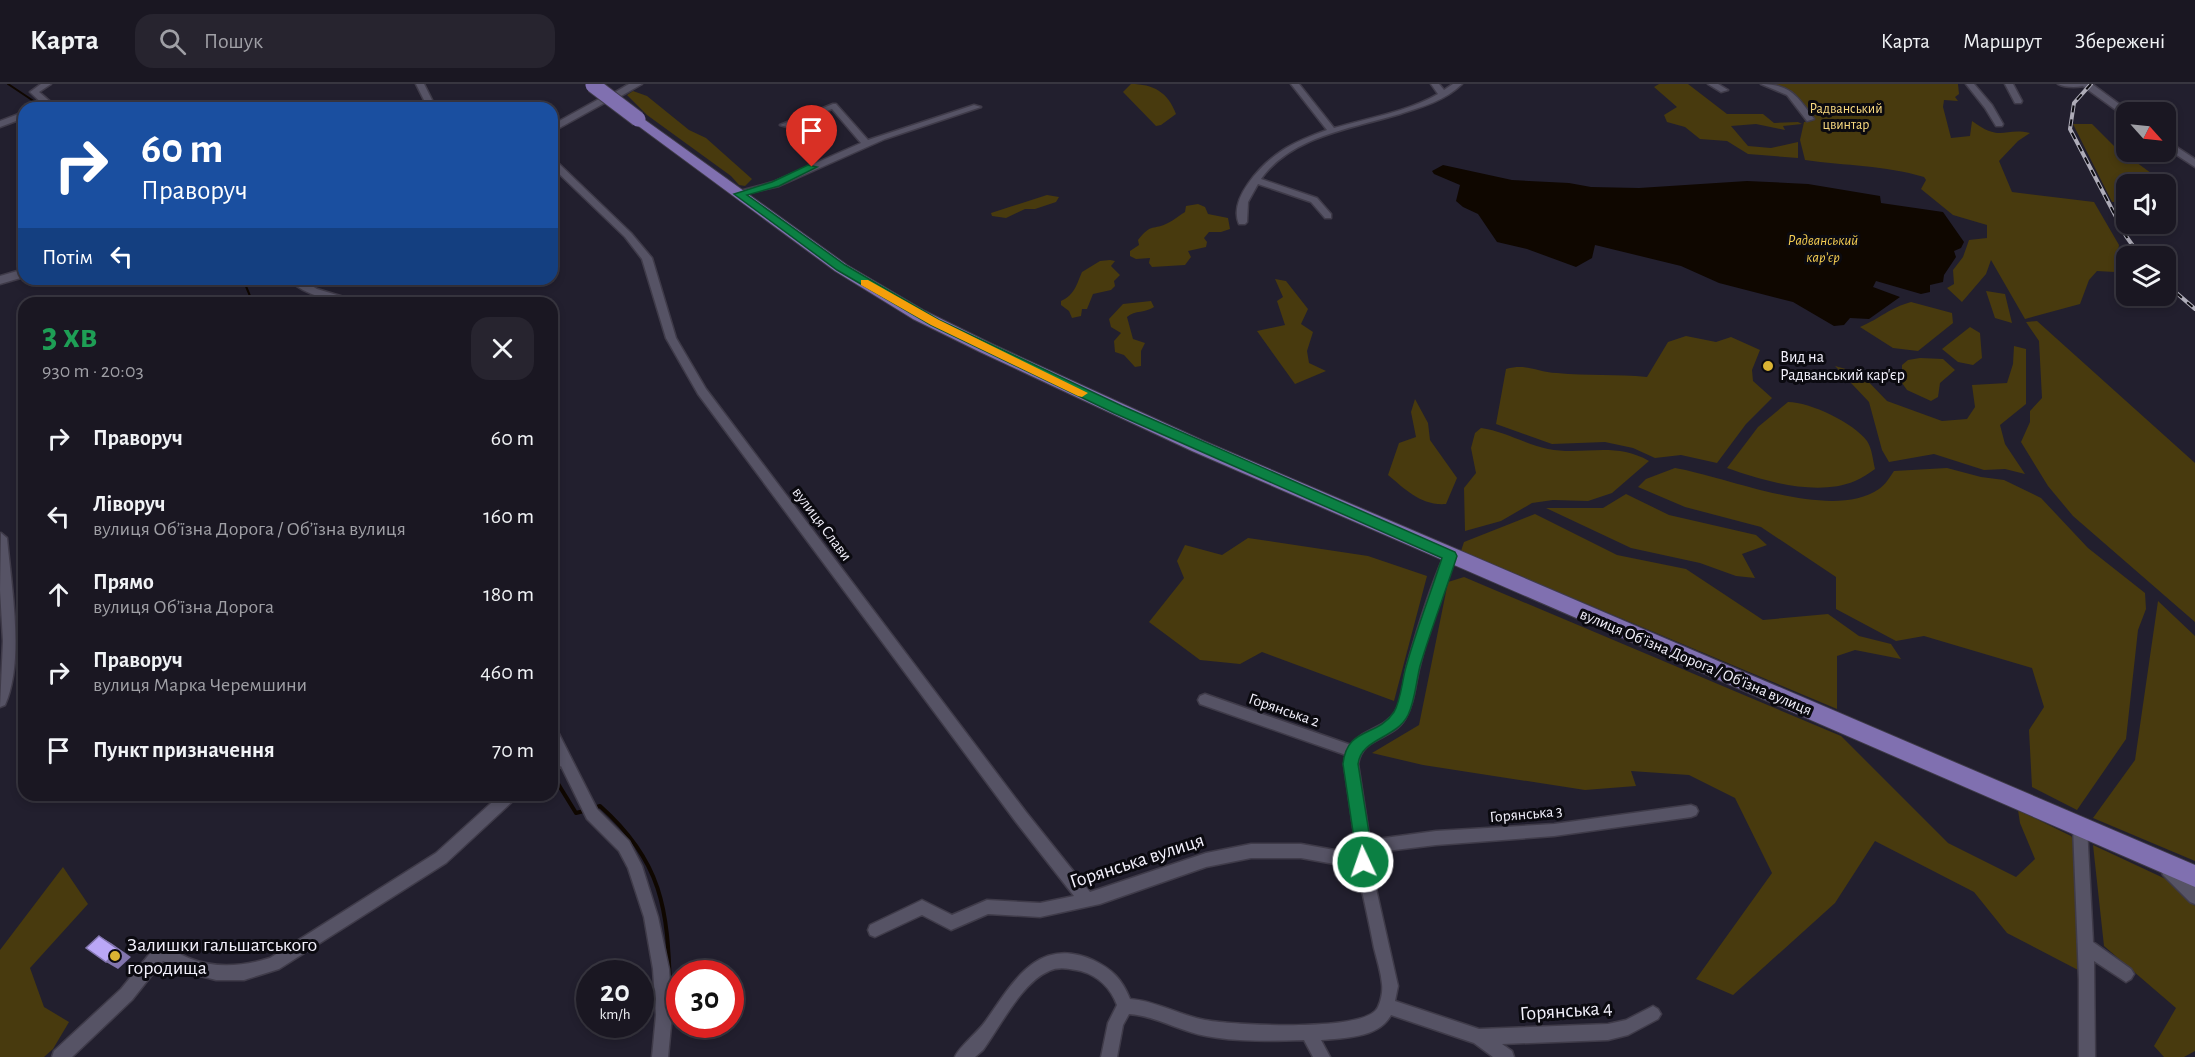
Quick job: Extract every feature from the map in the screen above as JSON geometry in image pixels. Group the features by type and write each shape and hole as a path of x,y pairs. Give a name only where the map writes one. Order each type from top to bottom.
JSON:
{"highway":[{"name":"вулиця Обʼїзна Дорога / Обʼїзна вулиця","path":"592,85 841,268 920,315 1198,446 2195,876"}],"street":[{"path":"44,102 34,92 47,84"},
{"path":"420,84 429,102"},
{"path":"617,94 637,84"},
{"path":"1295,84 1331,130"},
{"path":"1435,84 1443,94"},
{"path":"1242,222 1240,215 1243,201 1255,180 1283,155 1331,130 1407,109 1443,94 1458,84"},
{"path":"1712,84 1724,90"},
{"path":"1765,84 1790,93 1810,119"},
{"path":"1970,84 1989,107 1999,124"},
{"path":"2009,84 2018,101"},
{"path":"2062,84 2085,84 2116,107"},
{"path":"558,126 603,101"},
{"path":"784,125 833,106 866,143"},
{"path":"739,194 776,184 866,143 977,107"},
{"path":"0,124 18,117"},
{"path":"2176,150 2195,164"},
{"name":"вулиця Слави","path":"558,168 628,236 647,258 671,339 702,391 1021,818 1087,900"},
{"path":"1255,180 1314,200 1328,216"},
{"path":"0,280 18,275"},
{"path":"304,285 334,297"},
{"path":"314,291 314,297"},
{"path":"0,701 9,642 10,607 1,538"},
{"path":"1125,1006 1157,1010 1205,1028 1309,1034 1378,1021 1387,1006 1390,986 1363,857 1351,764 1352,751 1359,743 1390,728 1402,713 1413,666 1450,556"},
{"name":"Горянська 2","path":"1205,700 1352,751"},
{"path":"558,765 592,814 624,846 635,866 651,917 661,969 664,1015 660,1057"},
{"path":"60,1057 124,997 149,970 161,951 194,968 231,975 274,964 441,858 480,819 502,801"},
{"name":"Горянська 3","path":"1363,857 1377,846 1424,840 1554,831 1691,810"},
{"path":"2080,827 2087,1057"},
{"name":"Горянська вулиця","path":"875,930 922,908 951,922 987,907 1040,910 1087,900 1142,884 1206,860 1251,851 1280,850 1363,857"},
{"path":"2161,862 2195,897"},
{"path":"2085,946 2126,974"},
{"path":"963,1057 988,1034 1008,998 1022,981 1040,966 1057,960 1080,963 1103,973 1117,984 1125,1006 1116,1023 1109,1057"},
{"path":"1387,1006 1479,1037 1506,1057"},
{"name":"Горянська 4","path":"1479,1037 1608,1032 1628,1027 1653,1014"},
{"path":"1309,1034 1322,1057"}],"green space":[{"path":"1131,84 1159,91 1169,100 1176,114 1156,126 1123,92"},
{"path":"1659,84 1688,84 1727,114 1763,114 1774,123 1798,122 1802,124 1783,126 1785,130 1756,124 1731,126 1748,146 1771,148 1798,142 1798,158 1748,154 1727,141 1700,139 1685,127 1667,122 1664,115 1677,107 1654,87"},
{"name":"Радванський цвинтар","path":"1769,84 1958,84 1959,94 1955,97 1958,101 1944,100 1943,107 1951,138 1970,136 1972,121 1996,133 2030,133 2018,141 1999,161 2012,192 2094,202 2119,245 2116,246 2115,272 2097,271 2089,280 2080,304 2025,319 1991,260 1986,274 1962,302 1947,288 1954,284 1953,270 1963,257 1969,240 1987,238 1987,225 1953,215 1921,189 1926,180 1924,177 1880,168 1805,160 1800,140 1804,122 1813,121 1790,91"},
{"path":"633,91 647,96 689,130 706,138 752,179 745,186 739,185 731,176 647,115 627,95"},
{"path":"2073,124 2092,124 2116,147 2116,162 2136,162 2152,174 2116,174 2116,202 2112,202"},
{"path":"1047,195 1059,197 1056,202 1035,209 1025,209 1006,218 992,216 991,213"},
{"path":"1198,204 1205,207 1208,214 1228,218 1230,229 1209,232 1204,238 1207,242 1206,247 1188,251 1191,257 1185,265 1152,267 1149,263 1150,258 1136,259 1130,256 1130,251 1139,245 1138,240 1146,231 1163,225 1185,212 1186,206"},
{"path":"1100,261 1115,261 1111,266 1120,275 1114,281 1115,286 1111,290 1093,294 1087,309 1082,309 1081,316 1072,318 1069,311 1061,305 1061,301 1072,292 1082,272"},
{"path":"1275,279 1286,281 1308,309 1301,324 1313,332 1307,351 1309,363 1326,371 1295,384 1257,331 1285,325 1277,301 1283,297"},
{"path":"1986,291 2005,294 2012,323 1995,318"},
{"path":"1151,301 1154,307 1127,317 1133,339 1145,343 1141,351 1141,366 1135,367 1124,355 1115,352 1114,341 1121,333 1111,327 1109,319 1123,304"},
{"path":"1911,302 1952,313 1953,323 1918,351 1893,348 1860,327 1897,307"},
{"path":"2037,321 2195,463 2195,622 2073,516 2048,486 2021,442 2030,422 2030,411 2042,398 2039,341 2026,322"},
{"path":"1970,327 1980,333 1982,358 1973,365 1958,362 1942,349"},
{"path":"1686,336 1716,342 1731,337 1760,350 1752,370 1753,381 1772,398 1746,424 1717,463 1681,455 1655,458 1633,448 1605,442 1552,444 1496,424 1506,369 1520,367 1568,374 1647,377 1668,342"},
{"path":"2014,346 2026,349 2026,404 2000,425 2005,444 2025,474 2005,469 1984,470 1934,454 1889,462 1882,450 1869,402 1835,366 1860,373 1887,401 1942,421 1967,419 1975,407 1972,385 2007,383 2013,364"},
{"path":"1943,359 1955,370 1940,383 1938,397 1931,401 1907,390 1902,383 1902,365 1908,360"},
{"path":"1415,399 1428,423 1430,440 1457,478 1446,504 1421,499 1388,475 1399,443 1416,437 1411,412"},
{"path":"1788,402 1819,410 1852,427 1869,444 1875,469 1855,481 1824,488 1774,482 1727,468 1758,427"},
{"path":"1481,428 1548,449 1611,450 1636,455 1649,461 1612,493 1588,501 1553,500 1532,503 1501,521 1465,531 1464,488 1476,473 1471,448 1475,433"},
{"path":"1675,468 1779,494 1834,501 1859,498 1879,489 1894,471 1947,468 1981,477 2004,480 2041,498 2088,548 2145,593 2146,609 2138,630 2126,739 2077,810 2032,787 2029,730 2044,707 2032,668 1924,636 1896,641 1836,609 1836,577 1761,527 1685,507 1638,487 1646,479"},
{"path":"1626,494 1669,515 1756,535 1767,545 1742,554 1755,578 1736,576 1700,563 1631,548 1546,508 1603,508"},
{"path":"1535,514 1617,555 1686,569 1763,620 1828,614 1859,636 1891,644 1901,659 1855,650 1837,656 1837,709 1461,551 1464,542"},
{"path":"1248,538 1368,556 1427,576 1394,701 1262,652 1240,664 1200,660 1149,622 1184,578 1177,561 1185,545 1222,555"},
{"path":"1464,577 1841,736 1948,843 2016,877 2035,859 2020,823 2018,810 2071,836 2076,844 2080,971 2007,933 1974,892 1875,841 1835,903 1733,995 1696,979 1772,873 1735,798 1689,775 1631,771 1636,786 1585,790 1423,765 1372,753 1419,725 1448,582"},
{"path":"2158,601 2195,636 2195,861 2093,818 2135,760"},
{"path":"2093,845 2170,881 2195,906 2195,1051 2184,1057 2164,1057 2154,1046 2176,1008 2104,946"},
{"path":"63,867 88,904 30,968 44,1007 69,1022 53,1049 44,1057 0,1057 0,950"}],"water":[{"name":"Радванський карʼєр","path":"1443,165 1512,180 1569,183 1591,187 1639,188 1747,181 1808,184 1880,196 1881,203 1943,212 1964,242 1961,248 1954,251 1956,257 1944,275 1943,282 1930,285 1930,292 1921,294 1876,281 1873,287 1900,297 1869,319 1850,318 1844,325 1834,326 1793,302 1719,283 1681,266 1595,245 1592,258 1576,267 1527,249 1497,242 1478,214 1456,201 1460,185 1434,174 1432,171"}],"building":[{"path":"99,936 119,950 106,962 86,948"}],"waterway":[{"path":"8,84 35,102"},
{"path":"245,285 252,297"},
{"path":"558,784 576,813 584,811"},
{"path":"594,808 600,806 621,826 649,867 658,888 663,910 669,960"}],"railway":[{"path":"2091,84 2074,103 2070,129 2133,246"},
{"path":"2176,293 2195,309"}],"slow traffic":[{"path":"865,283 986,348 1082,393"}],"place":[{"name":"Вид на Радванський кар'єр","path":"1768,366"},
{"name":"Залишки гальшатського городища","path":"115,956"}],"route":[{"path":"812,167 776,184 739,194 841,268 920,315 1118,410 1450,556 1442,574 1413,666 1402,713 1390,728 1359,743 1352,751 1351,764 1364,852 1363,862"}]}
